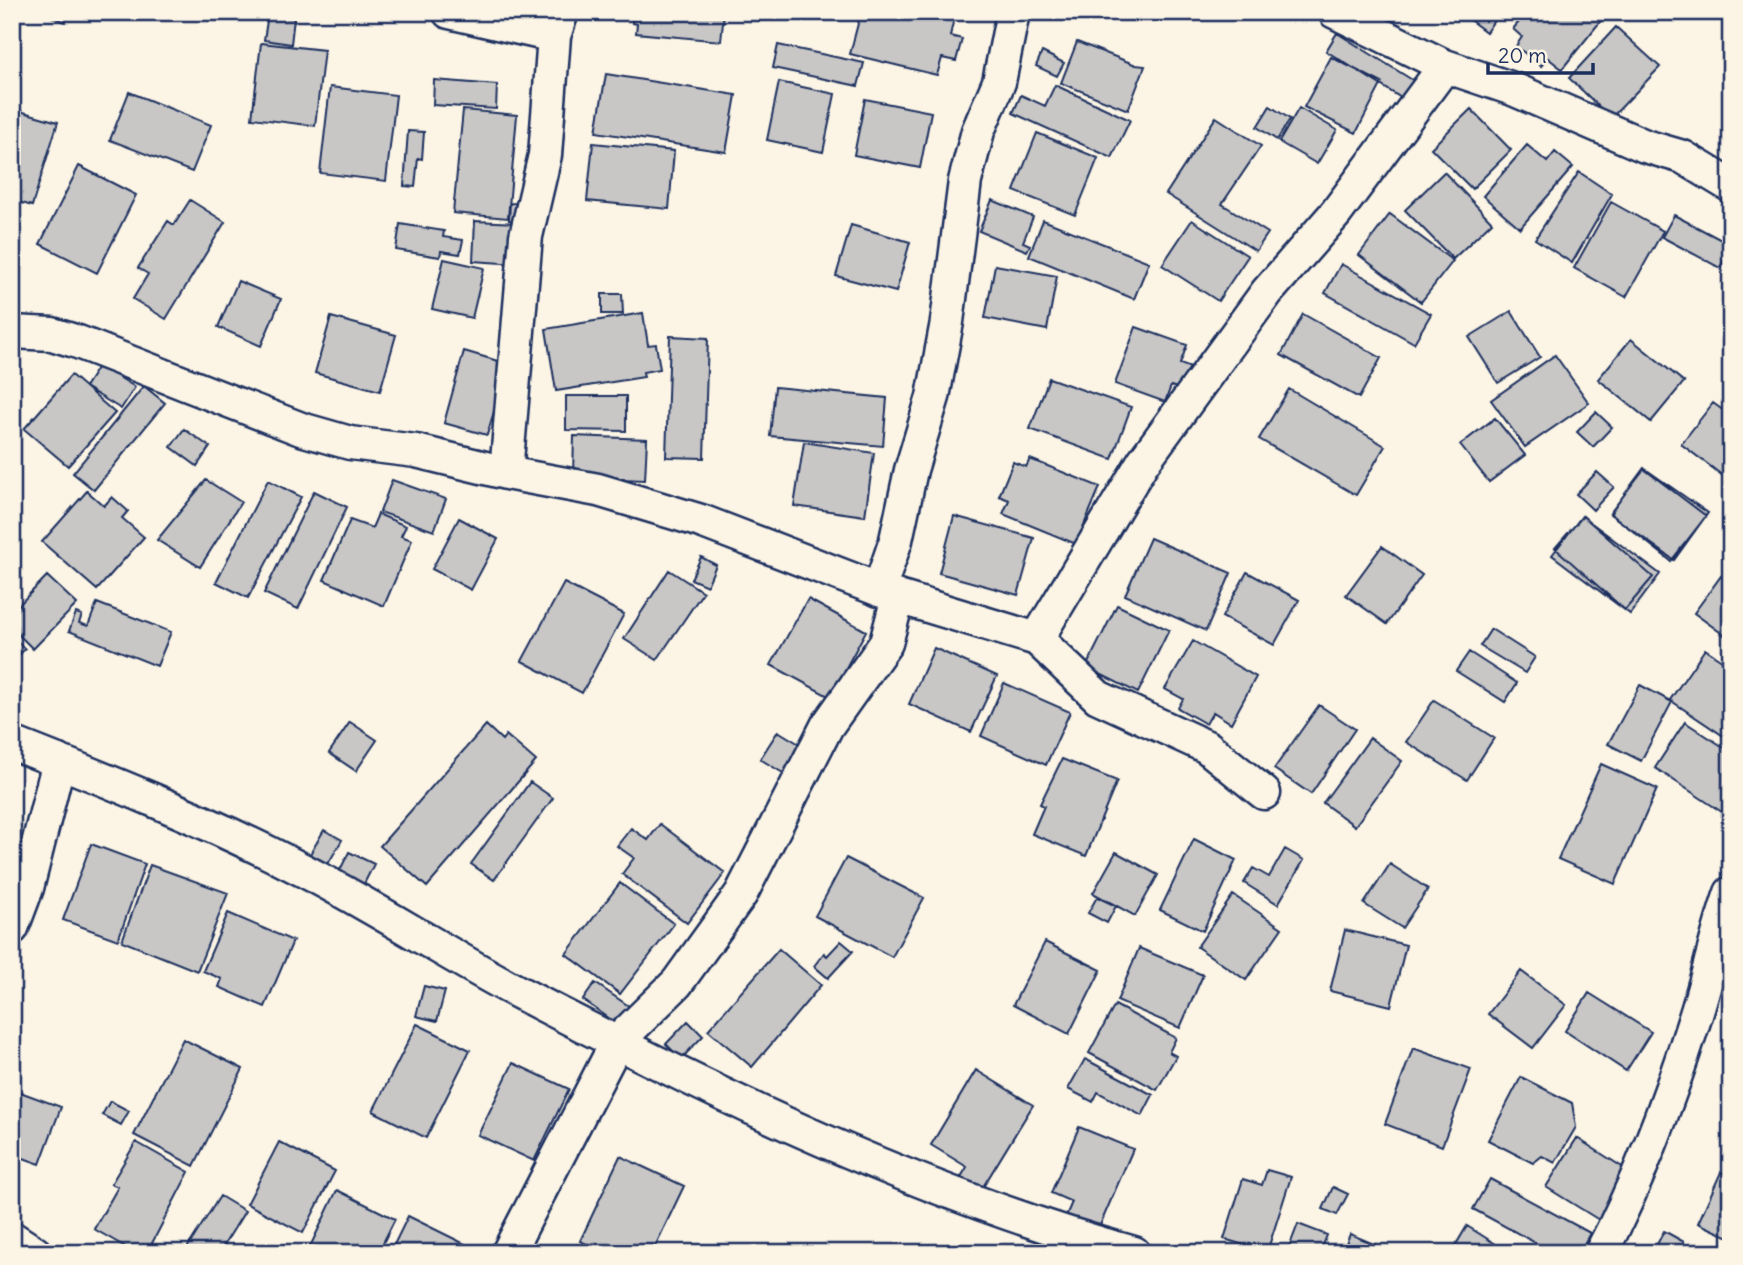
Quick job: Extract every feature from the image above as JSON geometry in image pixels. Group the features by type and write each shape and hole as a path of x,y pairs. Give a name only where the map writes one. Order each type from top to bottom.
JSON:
{"street":[{"path":"449,12 558,24 545,155 526,236 506,473"},
{"path":"508,1253 617,1042 677,983 725,920 827,726 886,643 888,593 897,540 912,470 933,397 947,323 965,181 978,131 999,82 1013,12"},
{"path":"1335,12 1445,66 1513,89 1645,146 1683,157 1708,169 1731,186"},
{"path":"1037,639 1143,462 1268,292 1336,213 1445,66"},
{"path":"12,332 52,334 78,342 301,429 350,443 416,452 506,473 598,490 702,521 888,593 1037,639 1098,697 1208,747 1264,793"},
{"path":"12,743 174,809 290,864 380,911 515,990 860,1158 978,1203 1134,1253"},
{"path":"12,928 27,888 59,761"},
{"path":"1601,1253 1640,1172 1667,1100 1695,1019 1731,893"},
{"path":"12,1238 35,1253"}],"building":[{"path":"40,12 69,12 65,22"},
{"path":"633,12 724,12 721,41 636,33 637,24 632,23"},
{"path":"861,12 931,12 954,18 950,36 962,39 956,61 942,58 937,75 850,54"},
{"path":"1465,12 1500,12 1486,32 1463,15"},
{"path":"1527,12 1608,12 1562,69 1548,58 1541,66 1516,46 1522,37 1513,29"},
{"path":"268,14 294,18 291,44 264,40"},
{"path":"1616,27 1660,67 1611,118 1569,78"},
{"path":"1337,33 1414,81 1403,99 1326,51"},
{"path":"1077,42 1145,66 1128,110 1061,83"},
{"path":"261,43 324,50 315,126 252,118"},
{"path":"778,45 864,63 858,86 773,68"},
{"path":"1042,52 1064,63 1057,76 1036,66"},
{"path":"1331,57 1382,83 1356,133 1304,107"},
{"path":"606,74 736,95 726,152 596,132"},
{"path":"434,80 497,85 496,109 433,105"},
{"path":"779,82 835,94 823,152 767,140"},
{"path":"1055,85 1130,120 1112,158 1013,113 1021,95 1045,106"},
{"path":"330,87 396,95 386,181 320,173"},
{"path":"129,92 211,125 192,172 110,140"},
{"path":"865,99 931,112 920,168 854,155"},
{"path":"1270,106 1290,119 1277,140 1257,127"},
{"path":"1299,108 1337,130 1317,164 1279,142"},
{"path":"13,109 58,122 32,206 12,200"},
{"path":"1471,109 1511,150 1472,189 1431,148"},
{"path":"463,110 517,115 508,218 453,213"},
{"path":"1216,117 1261,146 1222,204 1268,233 1256,251 1166,194"},
{"path":"408,131 424,132 422,159 418,158 415,187 404,186"},
{"path":"1037,133 1098,158 1075,215 1014,191"},
{"path":"593,143 674,151 669,209 587,201"},
{"path":"1527,145 1547,162 1555,152 1573,167 1520,228 1483,196"},
{"path":"79,166 136,195 97,273 40,244"},
{"path":"1444,172 1492,222 1453,259 1405,210"},
{"path":"1579,172 1612,194 1572,263 1535,239"},
{"path":"190,200 225,222 166,319 133,299 148,274 138,268 168,221 174,225"},
{"path":"992,200 1033,217 1023,242 1030,245 1027,251 979,231"},
{"path":"1611,202 1663,231 1626,297 1574,268"},
{"path":"510,203 526,204 524,221 509,220"},
{"path":"1390,214 1453,261 1421,302 1359,255"},
{"path":"1674,215 1731,245 1720,268 1662,237"},
{"path":"1043,220 1149,262 1134,299 1029,256"},
{"path":"1192,220 1248,256 1218,301 1162,265"},
{"path":"475,221 519,223 517,264 473,261"},
{"path":"400,224 444,231 443,237 463,240 460,254 441,251 440,257 396,250"},
{"path":"851,225 910,242 896,292 836,276"},
{"path":"444,259 484,268 472,318 432,309"},
{"path":"1341,264 1431,314 1414,343 1325,293"},
{"path":"995,265 1057,276 1047,330 985,318"},
{"path":"238,281 281,299 261,346 218,327"},
{"path":"602,294 622,294 623,314 602,314"},
{"path":"1511,311 1540,357 1498,383 1469,337"},
{"path":"643,313 648,345 656,344 660,369 643,372 644,377 556,391 546,329"},
{"path":"1303,314 1381,358 1359,398 1281,355"},
{"path":"331,317 396,335 380,391 315,373"},
{"path":"1136,327 1187,345 1180,364 1191,368 1183,390 1171,386 1165,402 1115,384"},
{"path":"670,336 708,338 704,458 666,457"},
{"path":"1631,339 1684,382 1651,422 1598,379"},
{"path":"464,351 508,364 487,435 444,423"},
{"path":"1555,355 1589,403 1525,447 1491,400"},
{"path":"99,365 135,387 121,409 85,387"},
{"path":"71,375 115,413 68,466 24,429"},
{"path":"1049,378 1131,407 1112,459 1030,429"},
{"path":"144,386 165,403 94,490 73,473"},
{"path":"775,387 887,398 883,446 770,436"},
{"path":"1289,389 1385,446 1356,495 1259,439"},
{"path":"566,396 626,396 626,431 566,430"},
{"path":"1713,403 1731,416 1731,482 1681,444"},
{"path":"1596,412 1612,427 1593,447 1577,432"},
{"path":"1495,418 1525,455 1489,482 1460,445"},
{"path":"184,429 210,447 197,466 171,447"},
{"path":"574,436 647,439 645,480 573,477"},
{"path":"804,442 874,453 865,516 794,506"},
{"path":"1030,459 1100,487 1076,544 1003,514 1009,500 999,496 1013,462 1026,467"},
{"path":"1644,468 1708,513 1674,560 1610,514"},
{"path":"1644,469 1706,516 1671,561 1610,513"},
{"path":"1597,472 1614,487 1593,510 1576,494"},
{"path":"206,480 241,502 200,567 157,540"},
{"path":"268,480 301,497 248,598 216,582"},
{"path":"392,480 446,499 434,531 380,512"},
{"path":"87,491 104,506 112,497 128,511 122,518 144,537 97,590 42,542"},
{"path":"314,491 347,507 298,609 264,593"},
{"path":"378,514 406,526 401,536 412,540 384,606 324,580 350,520 372,528"},
{"path":"954,516 1034,538 1018,595 939,573"},
{"path":"1582,516 1660,574 1630,614 1552,555"},
{"path":"1583,516 1653,577 1625,610 1555,548"},
{"path":"459,518 498,539 471,590 432,569"},
{"path":"1150,538 1231,573 1206,631 1125,595"},
{"path":"1382,546 1422,575 1387,624 1346,595"},
{"path":"701,557 716,565 707,586 691,579"},
{"path":"669,570 703,592 657,660 624,639"},
{"path":"1247,572 1299,600 1274,645 1222,617"},
{"path":"47,576 77,604 33,649 12,628 12,612"},
{"path":"1721,576 1731,583 1731,640 1694,613"},
{"path":"564,583 624,614 582,693 522,661"},
{"path":"808,599 866,631 830,697 771,665"},
{"path":"97,603 171,632 157,666 69,631 76,613 82,615 79,623 88,626"},
{"path":"1117,605 1169,630 1138,693 1086,667"},
{"path":"1491,629 1535,657 1525,673 1480,646"},
{"path":"12,636 25,649 12,662"},
{"path":"1193,641 1256,677 1231,723 1213,712 1206,724 1178,708 1183,699 1165,689"},
{"path":"934,648 997,676 971,732 909,704"},
{"path":"1705,649 1731,666 1731,741 1670,700"},
{"path":"1469,652 1517,683 1505,702 1456,671"},
{"path":"1004,683 1070,712 1046,765 981,736"},
{"path":"1640,685 1672,702 1641,761 1608,744"},
{"path":"1434,700 1494,738 1467,780 1406,742"},
{"path":"1319,705 1355,729 1311,794 1274,769"},
{"path":"350,722 377,740 356,771 329,753"},
{"path":"1685,722 1731,752 1731,818 1655,768"},
{"path":"486,725 502,740 506,735 536,761 427,887 380,846"},
{"path":"778,731 801,745 783,773 760,759"},
{"path":"1370,738 1402,761 1355,826 1323,803"},
{"path":"1062,759 1117,781 1086,856 1032,834 1044,806 1040,804"},
{"path":"1601,764 1657,789 1615,884 1558,859"},
{"path":"530,782 553,798 494,880 471,864"},
{"path":"660,824 725,873 687,923 622,874 634,858 617,846 631,828 648,840"},
{"path":"324,830 342,840 328,864 310,854"},
{"path":"1194,839 1236,860 1203,931 1160,910"},
{"path":"91,844 145,864 118,940 63,920"},
{"path":"1285,849 1304,860 1278,904 1244,883 1253,868 1269,877"},
{"path":"349,852 374,864 364,884 339,872"},
{"path":"1116,852 1158,875 1135,916 1093,893"},
{"path":"846,858 924,898 892,957 815,916"},
{"path":"1390,864 1428,889 1402,928 1364,904"},
{"path":"150,865 228,893 197,971 122,941"},
{"path":"620,883 674,924 620,994 566,954"},
{"path":"1233,895 1282,928 1246,980 1197,947"},
{"path":"1097,897 1116,906 1107,923 1088,913"},
{"path":"228,913 293,941 265,1007 219,987 222,979 203,971"},
{"path":"1345,930 1406,945 1391,1006 1330,991"},
{"path":"841,941 853,951 828,978 814,966 824,953 827,956"},
{"path":"1045,942 1101,970 1069,1034 1013,1005"},
{"path":"1139,948 1203,975 1180,1028 1117,1001"},
{"path":"779,949 821,985 752,1067 708,1030"},
{"path":"1521,971 1566,1005 1533,1048 1488,1014"},
{"path":"595,983 636,1011 623,1028 583,1000"},
{"path":"424,986 445,991 437,1021 416,1016"},
{"path":"1589,993 1651,1032 1626,1071 1565,1031"},
{"path":"1115,1005 1176,1038 1169,1052 1176,1056 1157,1090 1089,1053"},
{"path":"688,1021 703,1036 681,1059 666,1044"},
{"path":"417,1024 470,1050 426,1138 373,1111"},
{"path":"183,1039 243,1069 194,1166 134,1135"},
{"path":"1413,1048 1471,1069 1442,1146 1385,1124"},
{"path":"1085,1059 1153,1095 1142,1116 1098,1092 1093,1102 1068,1089"},
{"path":"513,1063 569,1089 534,1161 478,1135"},
{"path":"976,1070 1033,1105 975,1200 955,1187 967,1167 931,1145"},
{"path":"1521,1077 1572,1103 1576,1127 1555,1163 1542,1156 1533,1163 1488,1140"},
{"path":"12,1089 61,1107 40,1164 12,1154"},
{"path":"110,1101 129,1111 121,1125 102,1115"},
{"path":"1079,1127 1133,1149 1095,1237 1063,1223 1072,1202 1051,1193"},
{"path":"1577,1138 1630,1172 1599,1220 1546,1187"},
{"path":"136,1142 189,1172 147,1253 136,1253 94,1229 118,1187 111,1184"},
{"path":"279,1142 335,1171 303,1233 247,1204"},
{"path":"620,1156 684,1186 652,1253 606,1253 580,1241"},
{"path":"1267,1170 1291,1177 1267,1252 1224,1239 1243,1179 1262,1185"},
{"path":"1721,1172 1731,1177 1731,1238 1698,1223"},
{"path":"1490,1179 1590,1233 1579,1253 1554,1253 1473,1209"},
{"path":"1333,1187 1348,1194 1337,1215 1323,1209"},
{"path":"337,1190 395,1219 378,1253 307,1253"},
{"path":"220,1196 245,1211 219,1253 184,1253"},
{"path":"408,1216 479,1251 478,1253 390,1253"},
{"path":"1298,1224 1327,1235 1320,1253 1287,1253"},
{"path":"1467,1226 1510,1253 1451,1253"},
{"path":"1664,1231 1684,1242 1678,1253 1654,1250"},
{"path":"1350,1234 1395,1253 1342,1253"}]}
